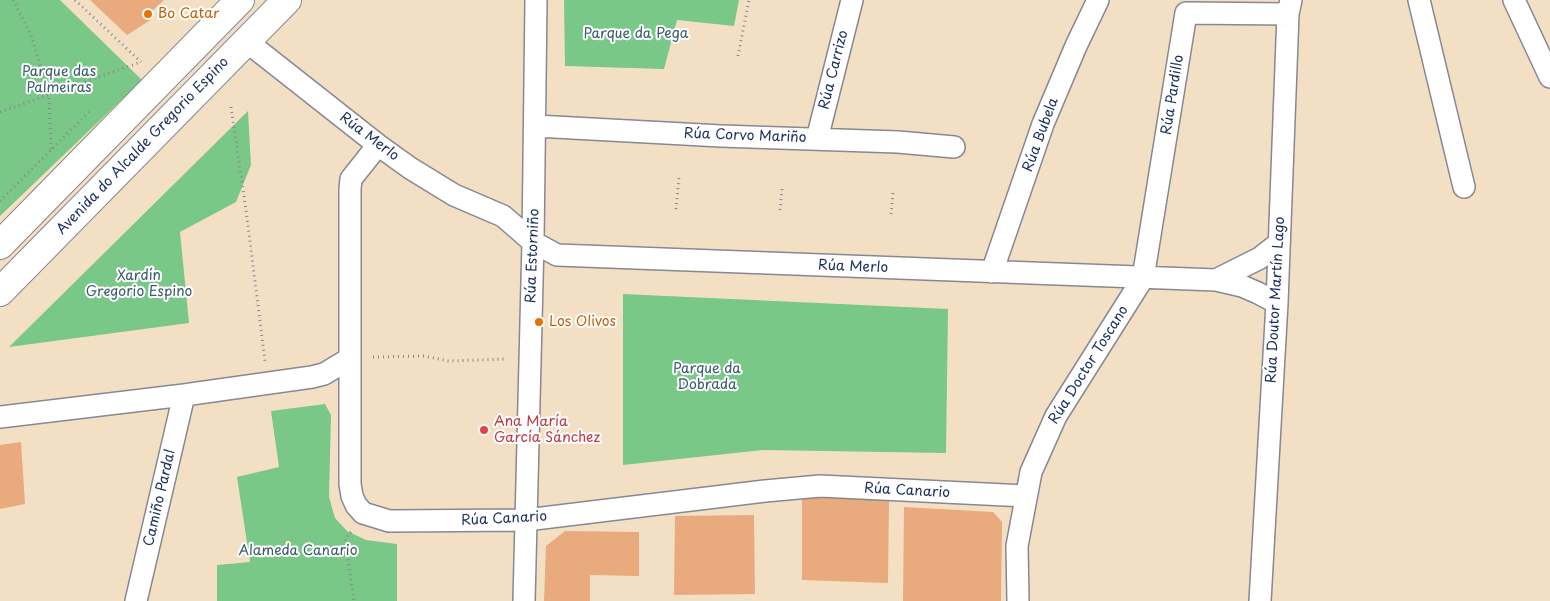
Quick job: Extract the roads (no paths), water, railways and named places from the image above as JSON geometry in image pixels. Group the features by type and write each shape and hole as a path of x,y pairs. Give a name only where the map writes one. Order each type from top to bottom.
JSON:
{"main road":[{"name":"Avenida do Alcalde Gregorio Espino","path":"0,292 287,0"},
{"path":"0,244 160,82 231,3"}],"street":[{"name":"Rúa Estorniño","path":"524,601 536,126 536,0"},
{"name":"Rúa Carrizo","path":"817,139 852,0"},
{"name":"Rúa Bubela","path":"992,272 1043,124 1098,0"},
{"path":"1419,0 1464,188"},
{"path":"1514,0 1550,77"},
{"name":"Rúa Doutor Martín Lago","path":"1260,601 1277,303 1290,7"},
{"name":"Rúa Pardillo","path":"1143,278 1186,13 1290,7"},
{"name":"Rúa Merlo","path":"246,41 410,168 454,195 503,216 533,242 557,255 1216,280 1242,286 1277,303"},
{"name":"Rúa Corvo Mariño","path":"536,126 721,136 898,142 954,147"},
{"name":"Rúa Canario","path":"378,145 351,179 360,358 350,484 356,506 364,513 389,521 526,520 820,486 1026,496"},
{"path":"503,216 520,208 534,196"},
{"name":"Rúa Merlo","path":"1216,280 1260,258 1279,243"},
{"name":"Rúa Doctor Toscano","path":"1018,601 1017,546 1031,472 1056,416 1143,278"},
{"path":"0,417 184,395 312,377 324,374 360,358"},
{"name":"Camiño Pardal","path":"136,601 184,395"}],"place":[{"name":"Bo Catar","path":"148,14"},
{"name":"Los Olivos","path":"539,322"},
{"name":"Ana María García Sánchez","path":"484,430"}],"park label":[{"name":"Parque da Pega","path":"636,34"},
{"name":"Parque das Palmeiras","path":"59,80"},
{"name":"Xardín Gregorio Espino","path":"139,284"},
{"name":"Parque da Dobrada","path":"707,378"},
{"name":"Alameda Canario","path":"298,551"}]}
